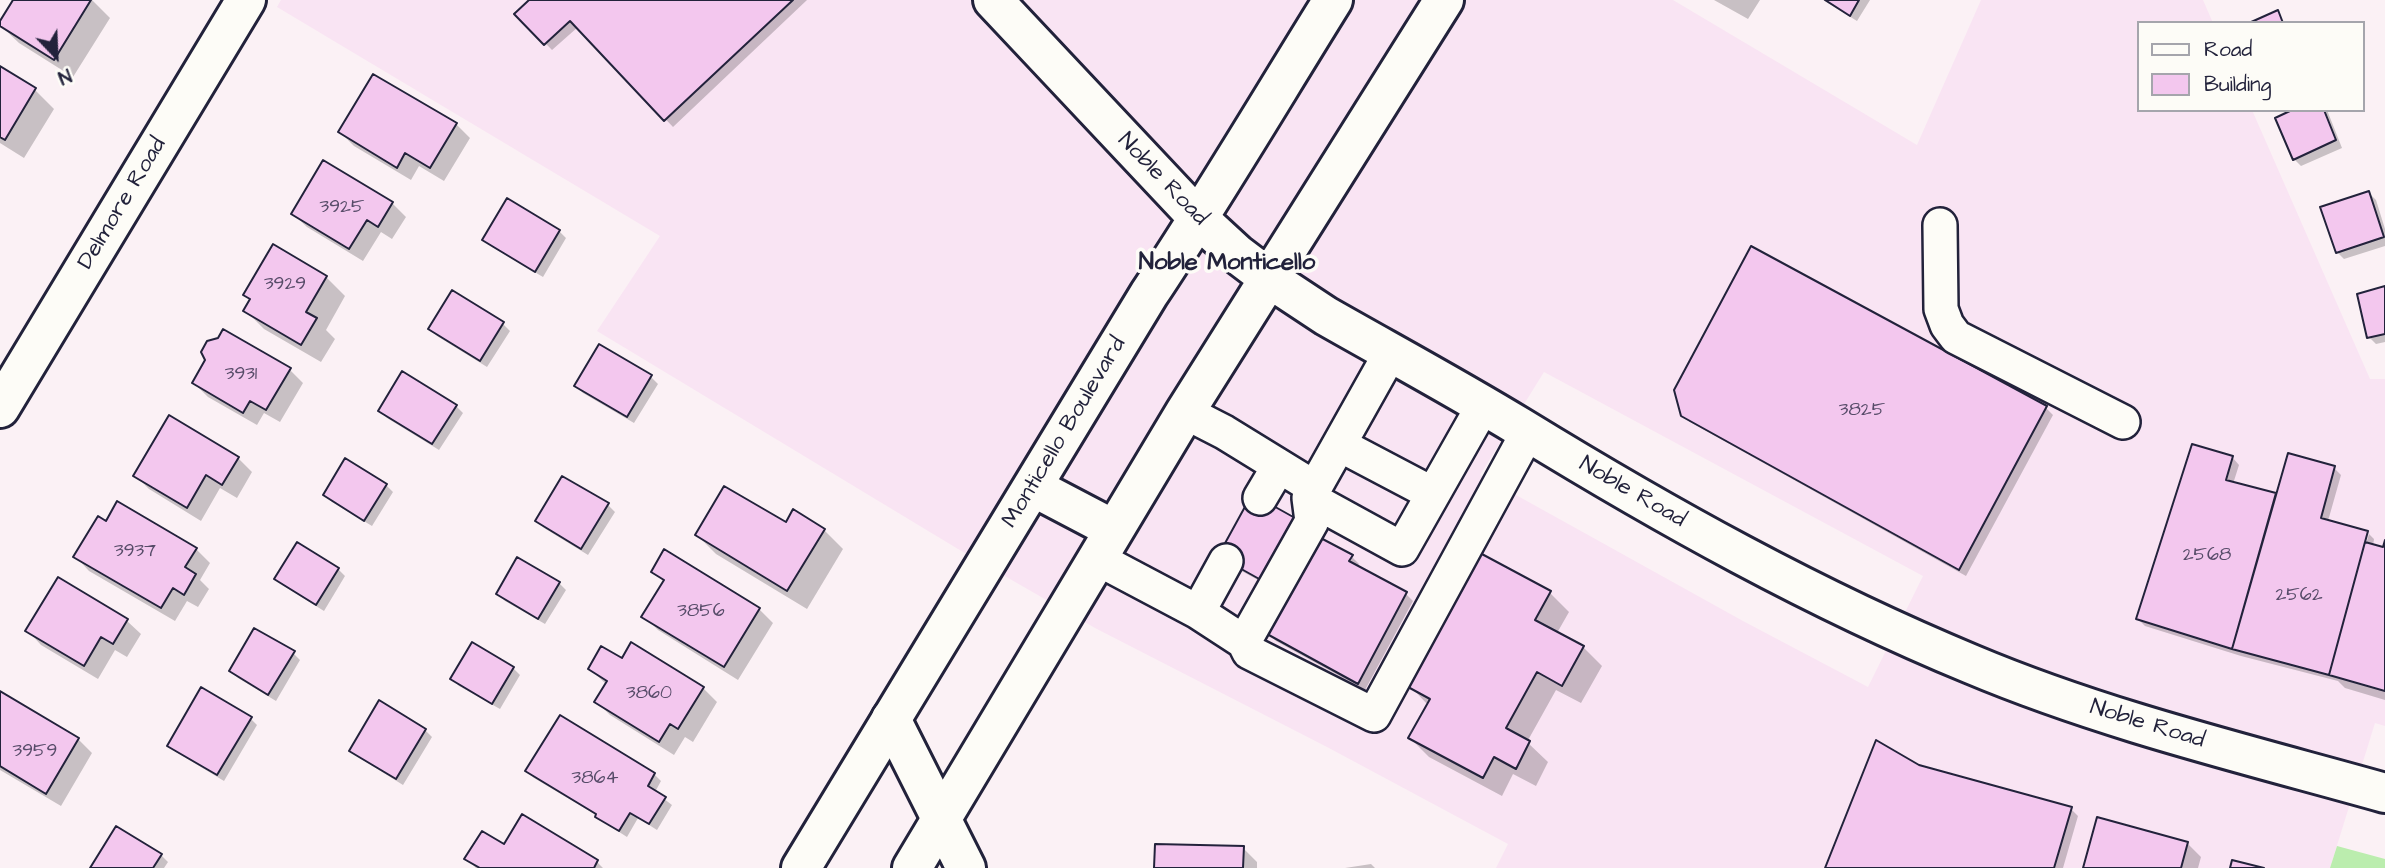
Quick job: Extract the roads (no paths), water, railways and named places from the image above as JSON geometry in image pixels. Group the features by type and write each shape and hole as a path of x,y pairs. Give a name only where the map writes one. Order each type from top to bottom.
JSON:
{"main road":[{"name":"Delmore Road","path":"0,408 246,0"},
{"name":"Noble Road","path":"993,0 1199,219 1237,254 1270,279 1326,316 1716,543 1821,596 1970,664 2039,691 2112,716 2385,793"},
{"name":"Monticello Boulevard","path":"801,868 1149,294 1199,219 1262,112 1333,0"},
{"path":"912,868 1104,544 1444,0"},
{"path":"1033,487 1104,544"},
{"path":"891,719 966,868"}],"lane":[{"path":"1940,225 1941,309 1947,325 1956,337 2123,422"},
{"path":"1244,642 1312,521 1312,493 1391,352"},
{"path":"1185,412 1279,466 1312,493 1402,549 1483,406"},
{"path":"1104,544 1244,642 1249,652 1374,715 1528,432"},
{"path":"1340,445 1433,494"},
{"path":"1260,498 1279,466"},
{"path":"1198,612 1226,561"}],"district":[{"name":"Noble Monticello","path":"1227,264"}]}
